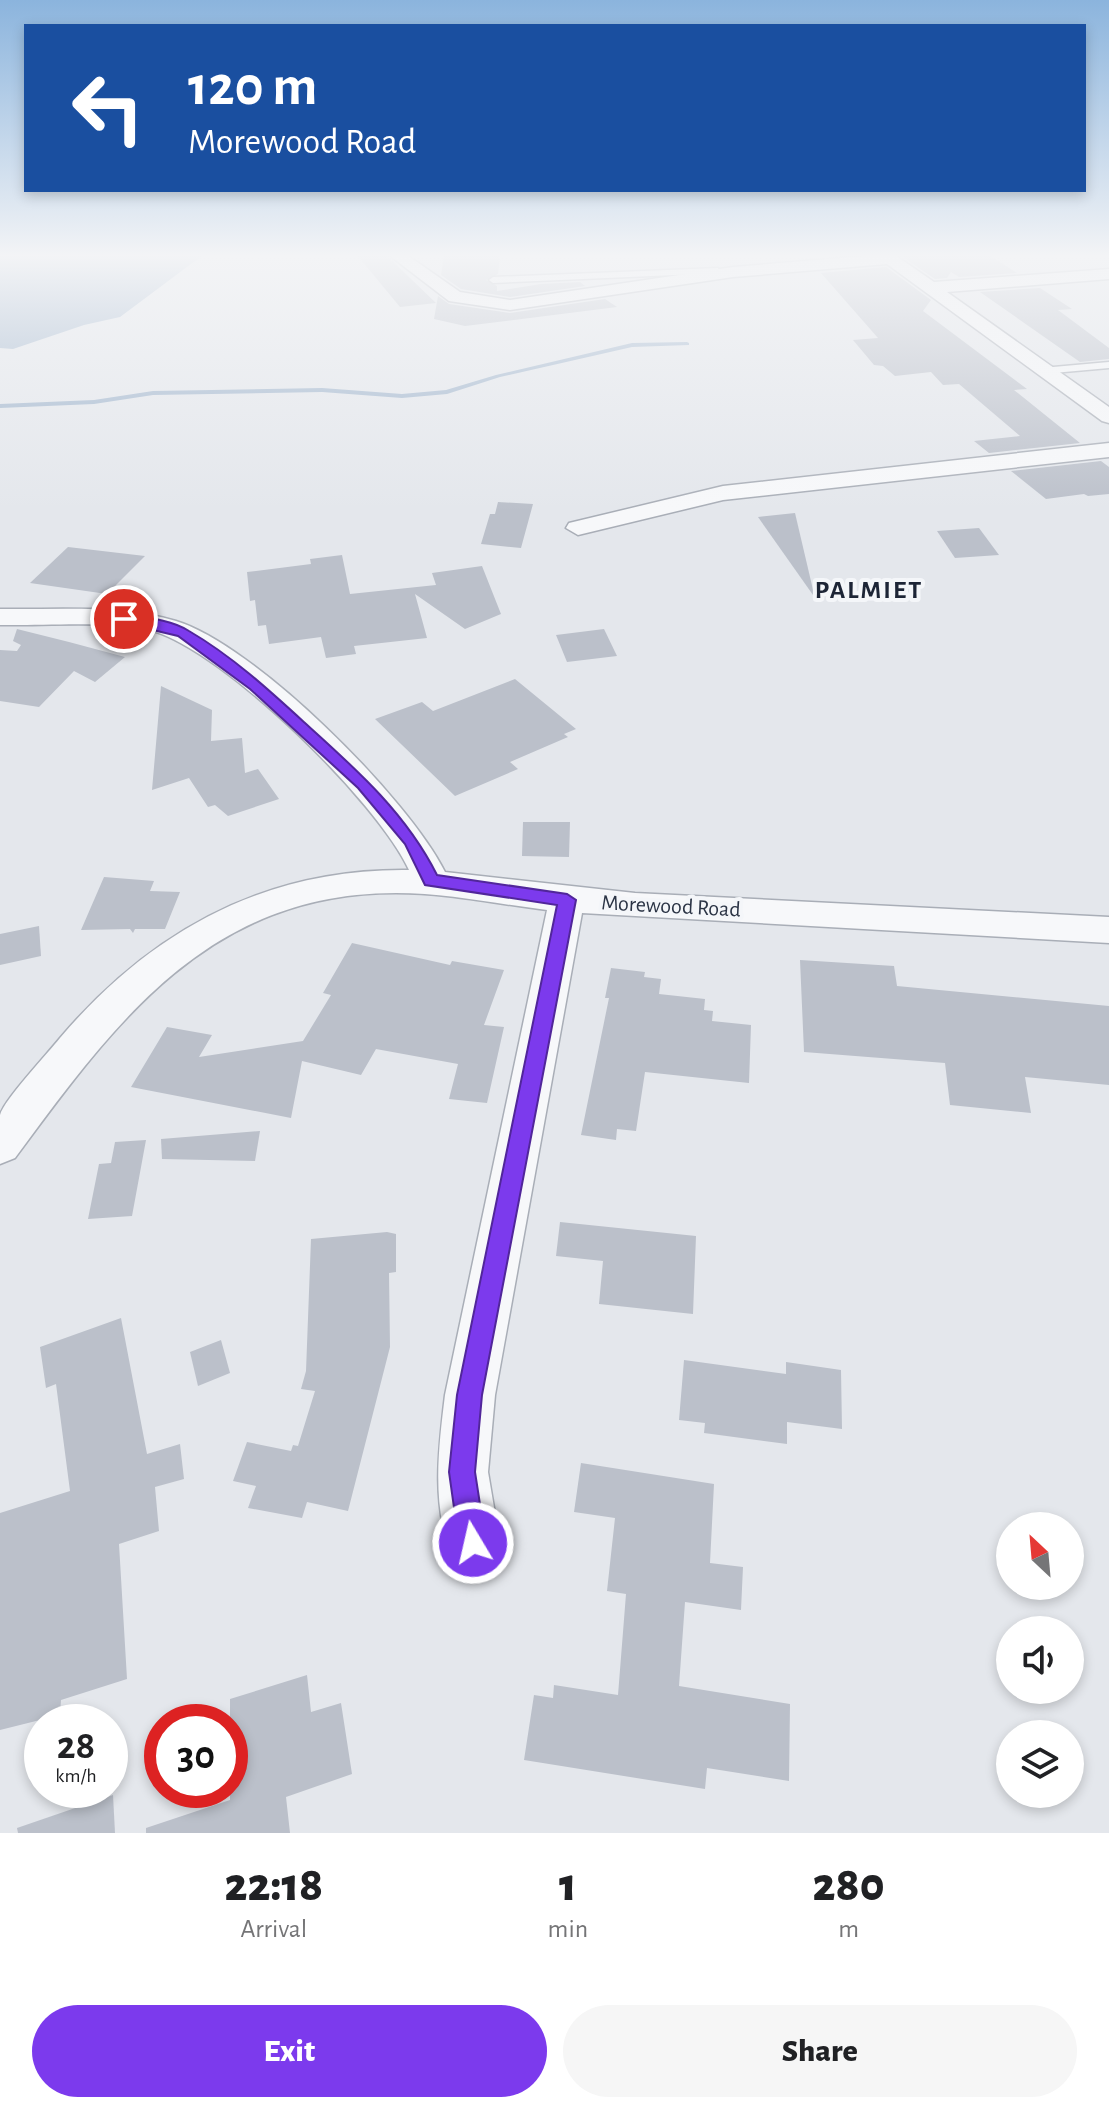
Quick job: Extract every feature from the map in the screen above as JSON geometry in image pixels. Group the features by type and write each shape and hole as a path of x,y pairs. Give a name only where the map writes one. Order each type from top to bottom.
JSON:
{"street":[{"path":"1001,341 1109,417"},
{"path":"578,528 723,493 1109,450"},
{"path":"0,617 141,620 163,625 198,642 256,686 364,784 412,842 431,880"},
{"name":"Morewood Road","path":"0,1146 73,1051 130,989 194,938 262,905 311,891 369,883 431,880 567,900 1109,930"},
{"path":"473,1543 462,1472 470,1395 567,900"}],"lane":[{"path":"1042,371 1109,365"}],"water":[{"path":"0,341 38,341 13,349 0,348"}],"building":[{"path":"853,341 962,341 1027,389 1014,390 1080,443 989,453 974,441 1020,436 959,384 943,385 931,372 895,376 883,366 874,365"},
{"path":"1049,341 1099,341 1109,348 1109,359 1080,362"},
{"path":"1101,461 1109,467 1109,494 1046,499 1011,471"},
{"path":"498,502 533,504 521,548 481,544 490,514 495,514"},
{"path":"795,513 814,594 813,595 758,517"},
{"path":"979,528 999,555 955,558 937,531"},
{"path":"68,547 145,556 107,594 30,583"},
{"path":"342,555 350,594 436,585 432,573 482,566 501,614 465,629 415,594 427,638 354,646 356,654 326,658 321,637 269,644 266,625 258,626 255,600 250,601 247,572 311,564 310,559"},
{"path":"17,629 125,657 95,682 74,671 39,707 0,701 0,650 17,651 21,645 13,641"},
{"path":"604,629 617,656 567,662 556,635"},
{"path":"515,679 576,729 564,734 568,737 510,762 518,769 455,796 375,719 422,702 433,711"},
{"path":"161,686 212,710 211,741 242,738 245,773 258,769 279,799 228,816 215,805 208,807 189,778 152,790"},
{"path":"523,822 570,822 569,857 522,856"},
{"path":"104,877 154,881 150,891 180,892 165,929 135,929 133,933 130,929 81,930"},
{"path":"39,926 41,956 0,965 0,934"},
{"path":"352,943 450,965 452,961 504,970 484,1025 504,1027 487,1103 449,1099 458,1064 376,1049 361,1075 302,1061 291,1118 131,1087 167,1027 212,1035 199,1057 303,1041 331,995 323,993"},
{"path":"800,960 894,966 897,986 1109,1006 1109,1085 1025,1077 1031,1113 950,1105 945,1063 804,1052"},
{"path":"611,968 645,972 644,977 661,979 659,994 705,999 704,1010 713,1011 712,1021 751,1025 749,1083 645,1072 636,1131 617,1129 616,1140 581,1135 609,998 605,998"},
{"path":"260,1131 255,1161 162,1159 161,1139"},
{"path":"146,1140 132,1216 88,1219 99,1164 111,1163 115,1142"},
{"path":"560,1222 696,1236 693,1314 599,1304 603,1261 556,1256"},
{"path":"387,1232 396,1234 396,1272 389,1273 390,1347 348,1511 307,1502 302,1518 248,1508 256,1486 233,1481 247,1442 291,1451 293,1445 298,1446 315,1391 301,1389 306,1371 311,1239"},
{"path":"121,1318 147,1454 180,1444 184,1479 155,1487 159,1531 119,1544 127,1679 61,1700 61,1704 24,1704 24,1724 0,1730 0,1513 70,1491 56,1384 46,1388 40,1347"},
{"path":"221,1340 230,1373 198,1386 190,1352"},
{"path":"684,1360 786,1374 786,1362 841,1370 842,1429 787,1422 787,1444 704,1433 705,1423 679,1420"},
{"path":"581,1463 714,1484 710,1563 743,1567 741,1610 685,1602 679,1686 790,1704 789,1781 707,1768 705,1789 524,1760 534,1695 553,1698 554,1685 618,1695 626,1594 607,1591 615,1518 574,1512"},
{"path":"307,1675 311,1712 341,1703 352,1774 286,1797 290,1833 146,1833 146,1828 206,1808 248,1808 248,1704 230,1704 230,1699"},
{"path":"75,1808 114,1808 115,1833 18,1833 17,1828"}],"waterway":[{"path":"0,406 94,402 153,393 322,390 402,396 447,392 498,376 632,345 687,344"}],"district":[{"name":"PALMIET","path":"869,590"}],"route":[{"path":"124,619 163,625 183,633 256,686 364,784 412,842 431,880 567,900 470,1395 462,1472 473,1543"}]}
